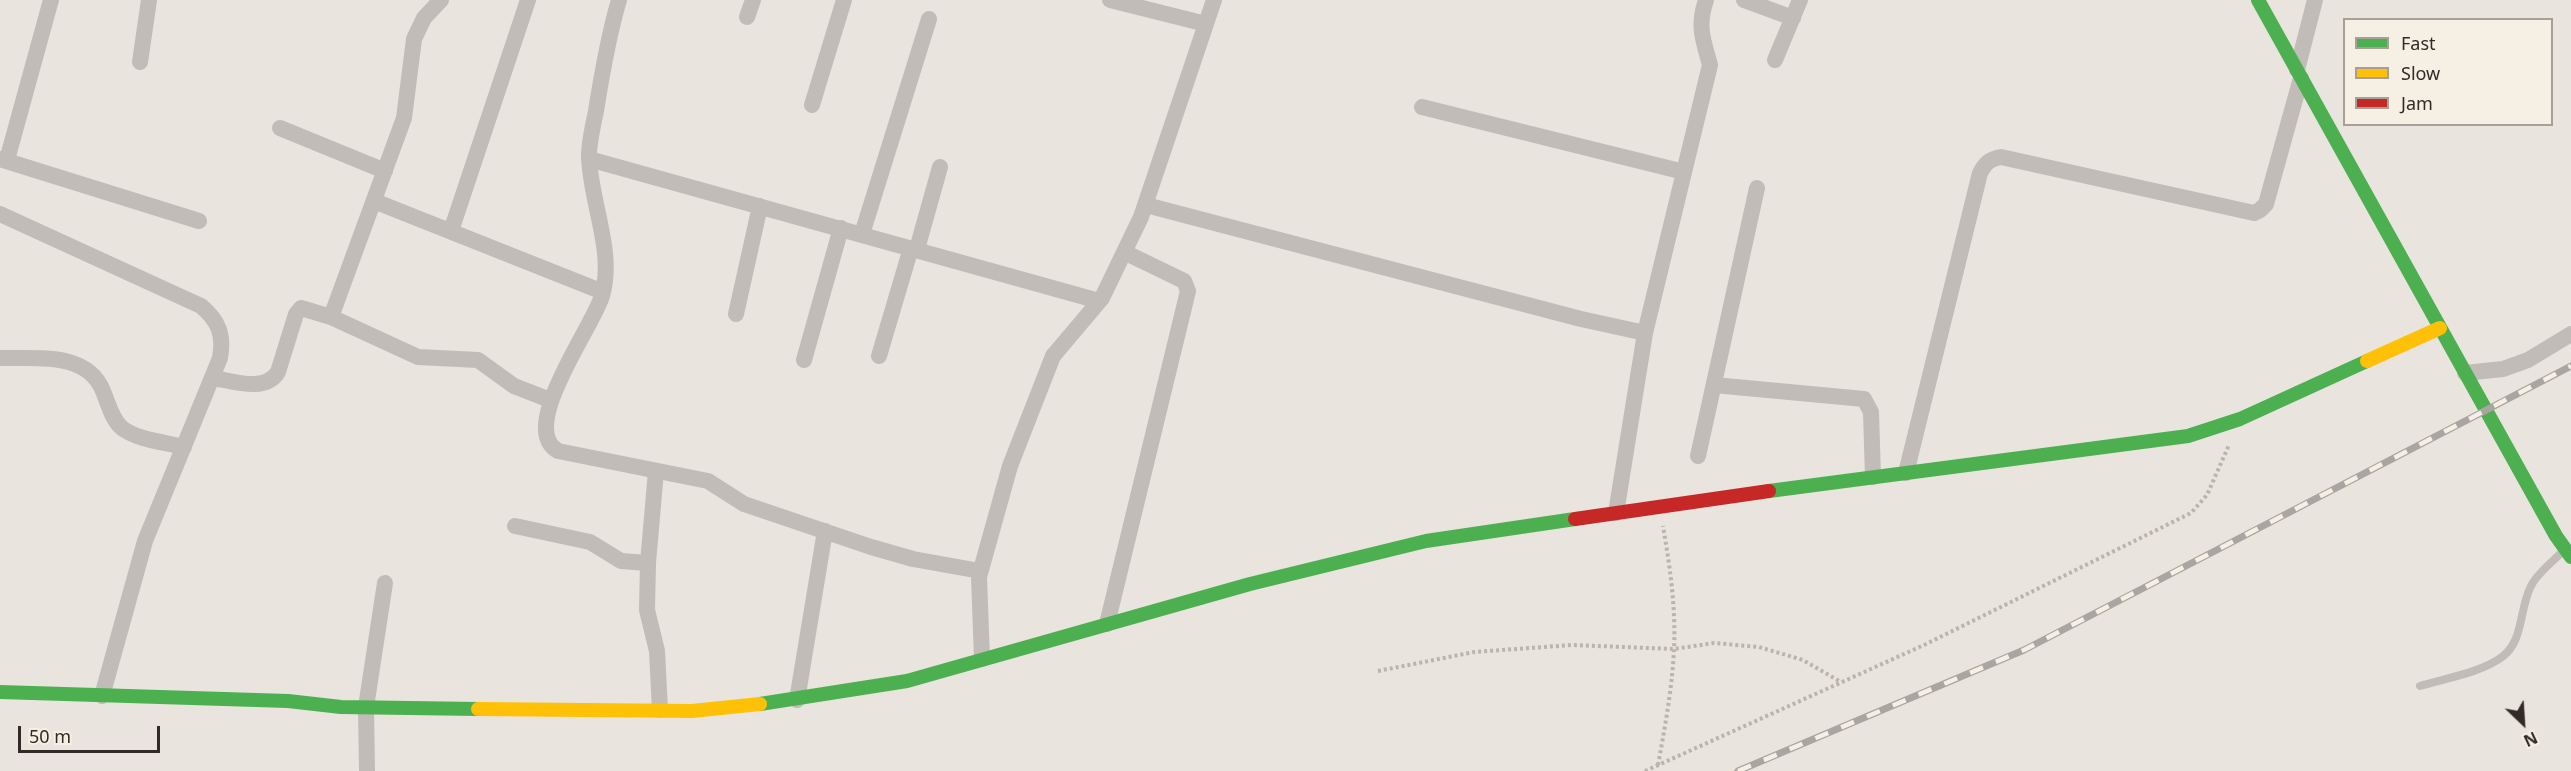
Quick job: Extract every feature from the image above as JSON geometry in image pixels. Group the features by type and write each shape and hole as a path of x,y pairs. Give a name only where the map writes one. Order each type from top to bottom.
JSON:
{"street":[{"path":"51,0 3,159 200,220"},
{"path":"140,62 149,0"},
{"path":"331,317 404,118 414,39 424,18 441,0"},
{"path":"451,231 528,0"},
{"path":"619,0 606,47 589,159 604,251 603,292 598,309 550,400 546,430 549,443 553,448 708,481 744,504 891,553 980,571"},
{"path":"747,17 753,0"},
{"path":"812,105 844,0"},
{"path":"1110,0 1206,24"},
{"path":"982,659 980,571 1010,466 1047,368 1059,346 1100,301 1146,206 1214,0"},
{"path":"1617,513 1645,333 1710,65 1702,44 1700,25 1706,0"},
{"path":"1744,0 1792,18"},
{"path":"1775,60 1800,0"},
{"path":"2258,0 2465,373 2568,553"},
{"path":"1906,472 1980,173 1985,164 2001,157 2254,213 2265,204 2299,74 2315,0"},
{"path":"862,234 929,19"},
{"path":"1422,107 1684,172"},
{"path":"280,128 385,171"},
{"path":"589,159 1100,301"},
{"path":"879,356 940,167"},
{"path":"1698,456 1756,188"},
{"path":"374,201 603,292"},
{"path":"736,314 760,206"},
{"path":"1146,206 1581,319 1645,333"},
{"path":"0,214 201,306 213,316 220,329 223,343 213,378 145,541 102,696"},
{"path":"804,360 841,228"},
{"path":"1107,624 1188,291 1184,281 1124,252"},
{"path":"213,378 262,384 269,382 278,372 298,311 306,308 418,357 478,360 514,386 550,400"},
{"path":"0,692 288,702 366,707 660,710 715,710 797,700 907,681 1250,584 1426,540 1906,472 2156,442 2216,429 2440,328"},
{"path":"2465,373 2503,369 2528,360 2571,333"},
{"path":"0,358 69,361 85,368 99,379 119,426 128,433 184,447"},
{"path":"1714,385 1864,399 1871,412 1873,477"},
{"path":"656,471 648,563 648,618 657,651 660,710"},
{"path":"515,525 590,542 621,561 648,563"},
{"path":"797,700 825,531"},
{"path":"367,771 366,707 385,583"}],"lane":[{"path":"2420,686 2490,665 2505,655 2518,635 2524,604 2531,584 2568,553"}],"path":[{"path":"1644,771 1924,645 2191,513 2207,495 2240,419"},
{"path":"1658,765 1669,708 1674,649 1672,578 1660,507"},
{"path":"1378,671 1474,652 1572,645 1674,649 1714,643 1759,646 1803,660 1842,682"}],"railway":[{"path":"1738,771 2024,650 2571,366"}],"traffic: fast":[{"path":"2258,0 2556,536 2571,557"},
{"path":"1769,491 2188,436 2240,419 2367,361"},
{"path":"760,704 907,681 1250,584 1426,541 1575,519"},
{"path":"0,692 288,701 341,707 478,709"}],"traffic: slow":[{"path":"2367,361 2440,328"},
{"path":"478,709 692,711 760,704"}],"traffic: jam":[{"path":"1575,519 1769,491"}]}
